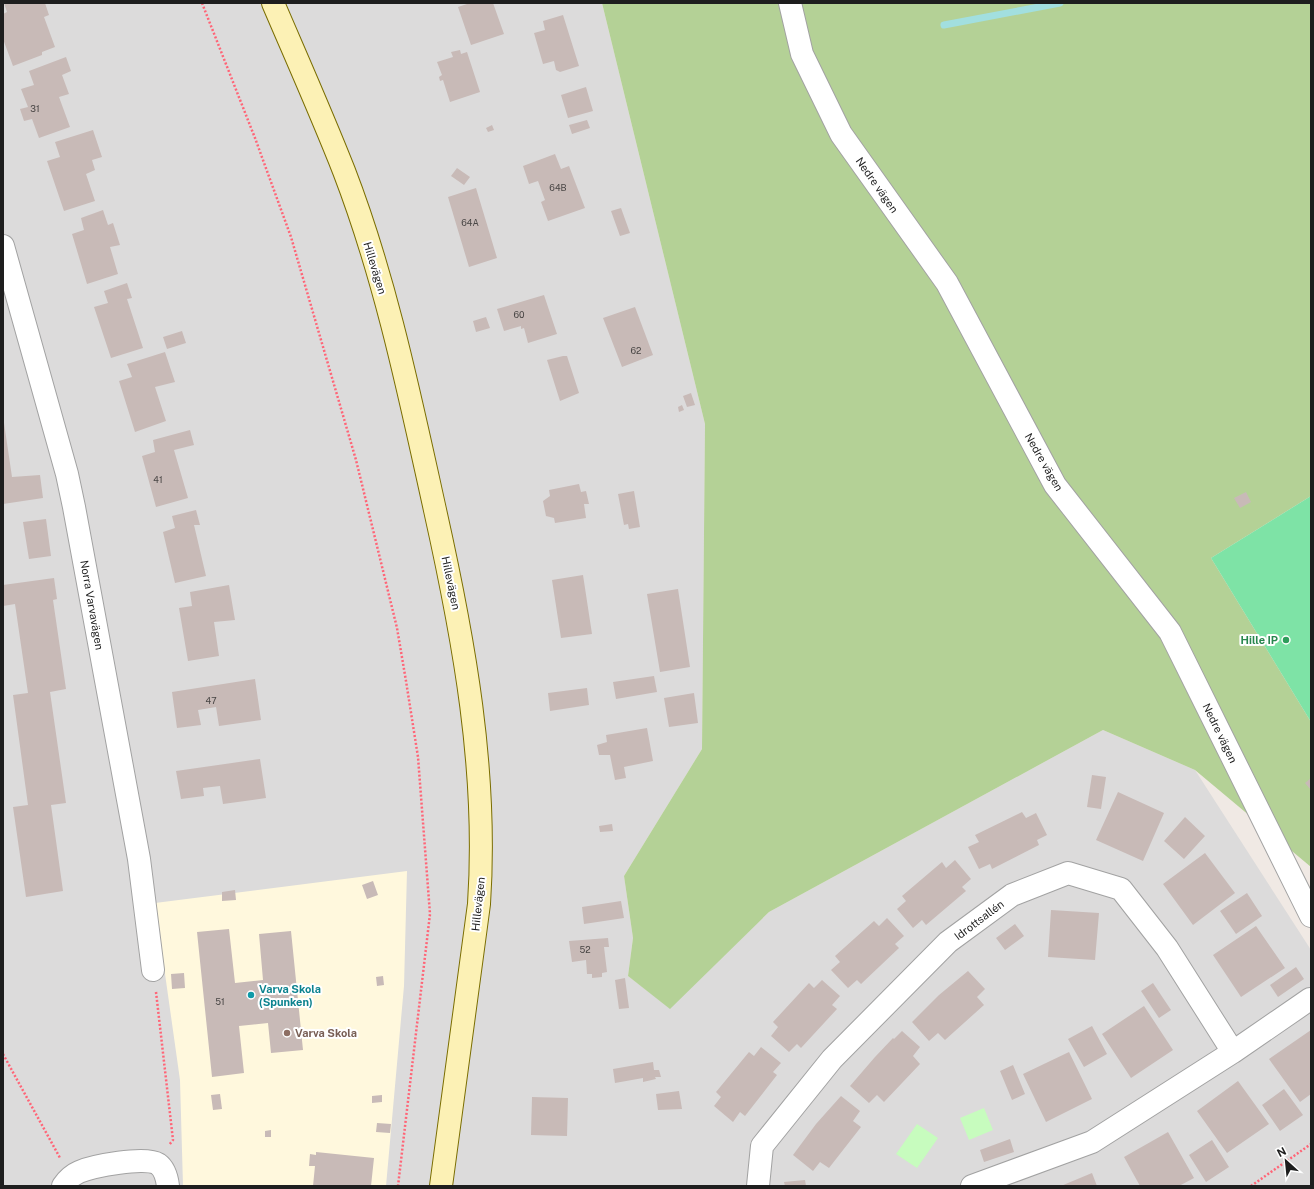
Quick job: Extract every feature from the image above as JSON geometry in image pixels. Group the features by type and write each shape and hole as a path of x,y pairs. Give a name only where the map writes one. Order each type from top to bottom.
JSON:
{"street":[{"name":"Hillevägen","path":"273,3 345,172 372,256 413,410 464,646 481,801 481,870 479,904 441,1186"},
{"name":"Nedre vägen","path":"790,3 802,54 841,134 947,284 1055,485 1170,632 1311,916"},
{"name":"Norra Varvavägen","path":"3,246 67,474 74,506 139,860 153,970"},
{"name":"Idrottsallén","path":"758,1186 762,1146 832,1059 948,942 1012,895 1068,873 1121,889 1167,948 1233,1052"},
{"path":"972,1186 1092,1142 1233,1052 1310,999"},
{"path":"67,1182 89,1169 139,1161 157,1164 166,1175 168,1186"}],"path":[{"path":"202,3 255,138 291,237 356,460 396,628 406,680 418,757 430,914 398,1186"},
{"path":"153,970 173,1140 157,1164"},
{"path":"3,1054 67,1182"},
{"path":"1251,1186 1311,1144"}],"shaded area":[{"path":"3,3 602,3 705,424 702,749 624,876 633,938 628,976 670,1008 769,912 1103,730 1195,770 1311,950 1311,1186 3,1186"},
{"name":"Varva Skola","path":"407,871 404,986 386,1186 183,1186 180,1080 155,903"}],"green space":[{"path":"602,3 1311,3 1311,496 1211,558 1311,722 1311,867 1195,770 1103,730 769,912 670,1009 628,976 633,938 624,876 702,749 705,424"},
{"name":"Hille IP","path":"1311,496 1311,722 1211,558"},
{"path":"984,1108 993,1130 969,1140 960,1118"},
{"path":"917,1124 938,1138 917,1168 896,1154"}],"building":[{"path":"4,3 45,3 49,15 44,17 55,47 42,52 42,55 13,66 3,39 3,14 7,12"},
{"path":"470,3 493,3 504,34 471,45 458,7"},
{"path":"563,15 579,66 560,72 556,70 554,61 543,64 534,33 545,30 543,21"},
{"path":"460,50 461,54 467,52 480,92 450,102 443,80 440,81 439,77 442,75 437,62 453,57 451,52"},
{"path":"66,57 71,71 62,75 69,94 59,97 70,127 39,138 32,119 24,121 20,109 28,107 21,89 34,85 29,71"},
{"path":"586,87 593,111 568,118 561,95"},
{"path":"587,120 590,128 572,134 569,125"},
{"path":"492,125 494,130 488,132 486,128"},
{"path":"93,130 102,157 92,160 95,170 86,174 95,201 64,211 47,161 60,157 55,142"},
{"path":"555,154 561,169 569,166 585,208 548,221 541,202 545,200 538,181 529,184 523,166"},
{"path":"457,168 470,177 464,185 451,176"},
{"path":"476,188 497,258 469,267 448,197"},
{"path":"621,208 630,233 620,236 611,211"},
{"path":"103,210 108,225 113,223 120,245 110,247 118,274 87,284 72,234 84,230 81,218"},
{"path":"127,283 132,298 127,299 143,348 111,358 94,307 108,303 104,291"},
{"path":"544,295 557,334 528,343 524,328 521,329 521,326 504,331 497,309"},
{"path":"635,307 653,355 622,367 603,318"},
{"path":"486,317 490,328 476,332 473,321"},
{"path":"182,331 186,343 167,349 163,337"},
{"path":"165,352 175,382 155,387 166,421 135,432 119,381 132,377 127,364"},
{"path":"567,356 579,393 560,401 547,360"},
{"path":"691,393 695,405 687,407 683,396"},
{"path":"682,405 684,410 679,412 678,407"},
{"path":"3,416 12,477 40,475 43,498 3,504"},
{"path":"190,430 194,445 174,450 188,498 156,507 142,456 155,452 153,440"},
{"path":"579,484 581,492 586,491 589,504 584,504 586,518 555,523 554,518 546,516 543,501 550,496 549,490"},
{"path":"634,491 640,527 629,529 628,524 624,525 618,494"},
{"path":"1246,492 1251,502 1240,508 1234,498"},
{"path":"196,510 200,525 194,525 206,576 175,583 163,532 175,528 172,516"},
{"path":"46,519 51,556 29,559 23,522"},
{"path":"583,575 592,634 561,638 552,580"},
{"path":"54,578 57,599 53,600 66,689 50,692 66,803 51,805 63,891 26,897 13,807 28,805 13,695 28,693 15,604 3,606 3,585"},
{"path":"229,585 235,620 214,622 219,656 188,661 179,608 192,606 190,592"},
{"path":"678,589 690,667 660,672 647,594"},
{"path":"654,676 657,692 616,699 613,682"},
{"path":"255,679 261,720 219,726 216,707 198,710 201,725 177,728 172,692"},
{"path":"587,688 589,705 550,711 548,693"},
{"path":"694,693 698,723 669,727 664,698"},
{"path":"647,728 653,761 624,767 626,778 615,780 610,755 599,755 597,745 607,742 606,735"},
{"path":"260,759 266,798 223,804 220,786 203,788 204,796 181,799 176,771"},
{"path":"1092,775 1106,777 1101,809 1087,807"},
{"path":"1311,778 1311,790 1305,783"},
{"path":"1118,792 1164,813 1143,861 1096,840"},
{"path":"1022,812 1026,818 1036,813 1047,835 1037,840 1039,845 992,869 990,864 979,869 968,847 979,842 975,835"},
{"path":"1185,817 1205,836 1184,859 1164,841"},
{"path":"612,824 613,831 600,832 599,826"},
{"path":"1205,853 1235,893 1193,925 1163,884"},
{"path":"955,860 971,879 962,887 966,891 926,925 922,920 913,928 897,909 906,901 902,896 942,862 946,868"},
{"path":"373,881 378,895 367,899 362,885"},
{"path":"235,890 236,900 222,901 222,892"},
{"path":"1247,893 1262,916 1236,934 1220,911"},
{"path":"621,901 624,918 584,924 582,907"},
{"path":"1051,910 1099,913 1095,960 1048,957"},
{"path":"887,918 904,936 895,944 899,948 861,984 857,980 848,988 831,970 840,962 835,956 874,921 879,926"},
{"path":"1015,924 1024,936 1005,950 996,938"},
{"path":"1256,926 1285,968 1241,997 1213,955"},
{"name":"Varva Skola (Spunken)","path":"229,929 235,983 263,980 259,934 291,931 303,1050 271,1053 268,1023 239,1026 244,1073 212,1077 197,932"},
{"path":"608,938 609,947 604,947 607,972 602,973 602,977 592,978 592,974 587,974 586,960 572,962 569,941"},
{"path":"1296,967 1304,979 1278,997 1270,985"},
{"path":"968,971 985,989 977,997 984,1005 945,1040 938,1033 929,1041 912,1022 939,995"},
{"path":"184,973 185,988 172,989 171,974"},
{"path":"383,976 384,985 377,986 376,977"},
{"path":"625,978 629,1008 619,1009 615,980"},
{"path":"822,980 840,996 832,1005 837,1009 801,1048 797,1044 789,1052 771,1036 778,1027 773,1022 809,983 814,988"},
{"path":"1153,983 1171,1010 1159,1018 1141,991"},
{"path":"1144,1006 1173,1050 1131,1078 1102,1034"},
{"path":"1092,1026 1107,1054 1084,1067 1068,1039"},
{"path":"1311,1030 1311,1094 1300,1102 1269,1059"},
{"path":"902,1031 920,1047 913,1056 920,1064 884,1102 877,1095 869,1103 850,1086 875,1057 893,1038 894,1039"},
{"path":"761,1047 781,1063 773,1072 777,1075 745,1116 740,1112 733,1122 714,1106 721,1097 716,1092 749,1052 754,1056"},
{"path":"1069,1052 1092,1099 1046,1122 1023,1074"},
{"path":"653,1062 654,1070 659,1070 661,1077 655,1077 656,1079 643,1082 643,1078 615,1083 613,1069"},
{"path":"1013,1065 1025,1094 1012,1100 1000,1071"},
{"path":"1238,1081 1269,1124 1227,1153 1197,1111"},
{"path":"1284,1089 1303,1115 1280,1131 1262,1105"},
{"path":"679,1091 682,1109 658,1110 656,1094"},
{"path":"220,1094 222,1109 213,1110 211,1095"},
{"path":"382,1095 382,1102 372,1103 372,1096"},
{"path":"841,1096 860,1111 853,1121 861,1127 829,1168 820,1162 813,1171 793,1155 816,1124"},
{"path":"532,1097 568,1098 567,1136 531,1135"},
{"path":"377,1123 391,1124 390,1133 376,1132"},
{"path":"271,1130 271,1137 265,1137 265,1131"},
{"path":"1168,1132 1194,1178 1179,1186 1140,1186 1124,1157"},
{"path":"1010,1139 1014,1152 984,1162 980,1150"},
{"path":"1212,1140 1229,1167 1206,1182 1189,1155"},
{"path":"316,1152 374,1158 371,1186 313,1186 315,1166 309,1166 310,1154 316,1155"},
{"path":"1092,1173 1097,1186 1061,1186 1068,1183"},
{"path":"805,1180 806,1186 785,1186 784,1182"}],"waterway":[{"path":"944,25 1060,3"}],"place":[{"name":"Hille IP","path":"1286,640"},
{"name":"Varva Skola (Spunken)","path":"251,995"},
{"name":"Varva Skola","path":"287,1033"}]}
